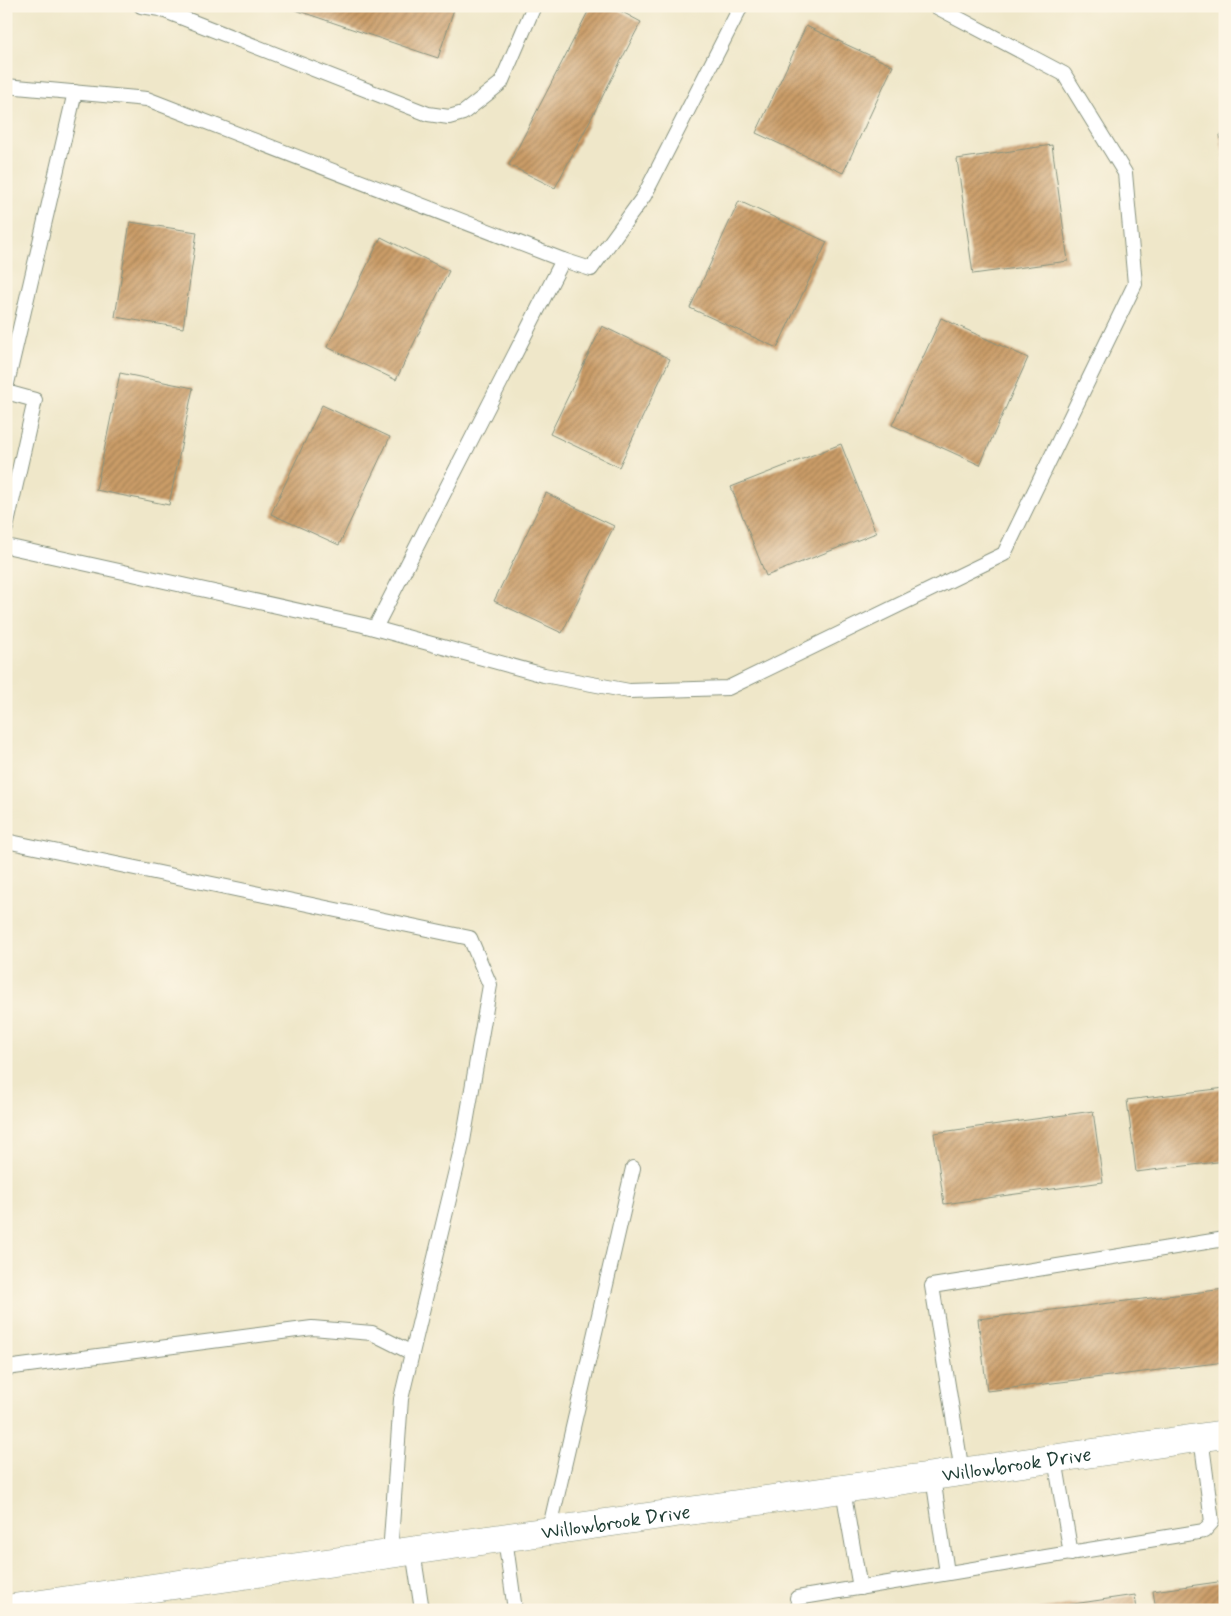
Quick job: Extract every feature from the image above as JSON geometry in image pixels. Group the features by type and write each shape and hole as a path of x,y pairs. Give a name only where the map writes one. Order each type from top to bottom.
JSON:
{"street":[{"name":"Willowbrook Drive","path":"6,1609 1213,1436"}],"lane":[{"path":"141,6 160,9 428,114 449,117 463,113 501,83 534,6"},
{"path":"6,86 147,99 563,260 591,269 644,196 741,6"},
{"path":"6,546 375,628 544,675 629,691 728,688 1004,554 1135,284 1126,173 1064,74 935,6"},
{"path":"6,388 75,92"},
{"path":"375,628 563,260"},
{"path":"6,392 35,400 6,528"},
{"path":"6,842 470,938 490,985 462,1141 401,1399 402,1552 422,1610"},
{"path":"549,1531 633,1168"},
{"path":"962,1472 932,1286 1225,1239"},
{"path":"6,1368 312,1328 372,1333 412,1352"},
{"path":"797,1598 1204,1531 1212,1522 1213,1436"},
{"path":"1055,1459 1071,1554"},
{"path":"933,1476 947,1574"},
{"path":"843,1490 860,1588"},
{"path":"504,1538 516,1610"}],"building":[{"path":"284,6 447,6 454,9 438,58"},
{"path":"591,6 611,6 641,22 555,188 509,165"},
{"path":"806,26 893,66 843,173 756,133"},
{"path":"1225,134 1225,157 1224,157 1220,135"},
{"path":"1052,145 1068,261 973,274 957,159"},
{"path":"739,201 827,242 777,348 690,308"},
{"path":"130,222 197,232 183,328 115,317"},
{"path":"381,237 449,271 396,380 327,347"},
{"path":"941,318 1028,358 980,465 892,425"},
{"path":"602,326 670,359 619,467 550,434"},
{"path":"120,373 193,388 169,505 96,490"},
{"path":"322,405 390,437 339,545 271,514"},
{"path":"841,444 876,533 766,576 731,487"},
{"path":"546,493 614,526 562,633 494,601"},
{"path":"1225,1088 1225,1161 1136,1172 1127,1100"},
{"path":"1093,1111 1103,1182 944,1204 934,1133"},
{"path":"1225,1289 1225,1362 987,1391 978,1319"},
{"path":"1225,1581 1225,1610 1156,1610 1153,1591"},
{"path":"1135,1595 1137,1610 1039,1610 1039,1609"}]}
